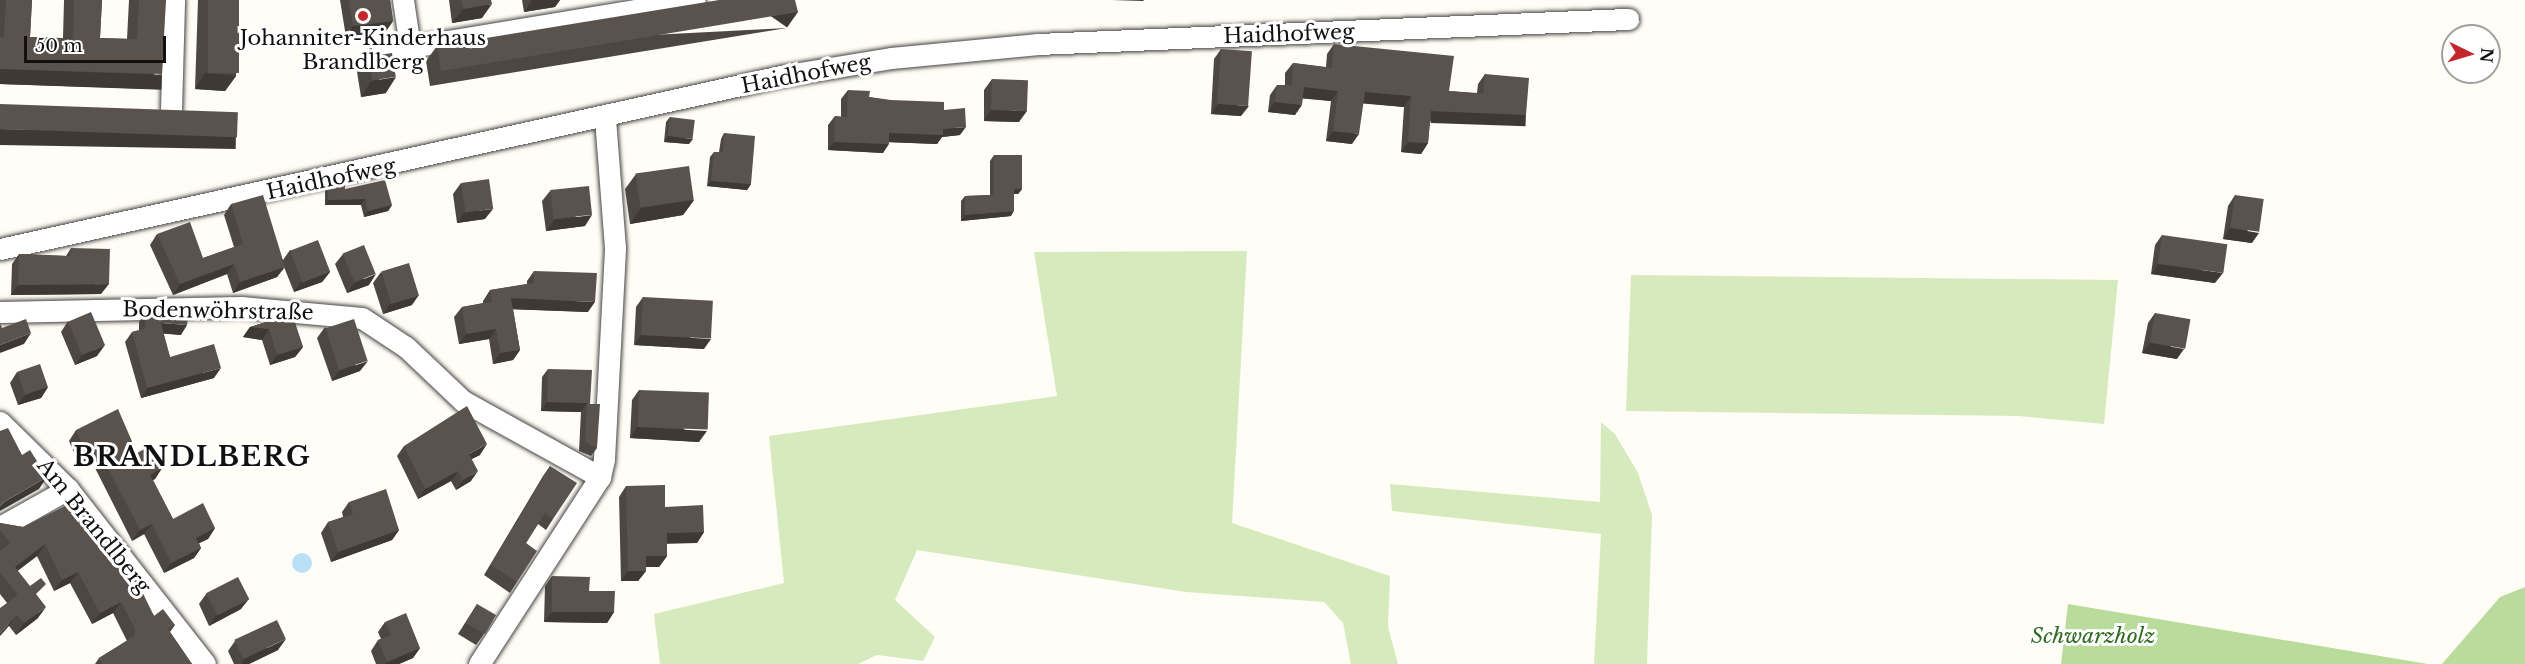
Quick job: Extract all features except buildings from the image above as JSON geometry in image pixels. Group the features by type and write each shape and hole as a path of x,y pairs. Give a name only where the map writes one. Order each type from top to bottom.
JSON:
{"street":[{"path":"171,110 174,0"},
{"path":"403,0 410,47"},
{"path":"381,52 695,0"},
{"name":"Haidhofweg","path":"0,249 605,118 781,76 1027,45 1628,19"},
{"path":"148,109 198,111"},
{"path":"479,664 600,477 615,248 605,118"},
{"name":"Bodenwöhrstraße","path":"0,312 241,307 362,318 406,347 463,401 600,477"},
{"name":"Am Brandlberg","path":"0,422 68,489 205,664"},
{"path":"0,527 68,489"}],"green space":[{"path":"1247,251 1232,523 1390,576 1388,627 1398,664 1351,664 1343,623 1324,602 1186,592 917,550 895,600 935,637 923,661 877,655 858,664 660,664 654,614 784,583 769,436 1057,396 1034,252"},
{"path":"1631,275 2118,280 2104,424 2019,416 1626,411"},
{"path":"1601,422 1615,434 1638,473 1652,515 1647,664 1594,664 1601,534 1392,511 1390,484 1600,502"},
{"path":"2525,587 2525,664 2442,664 2500,597"},
{"name":"Schwarzholz","path":"2068,604 2428,664 2061,664"}],"water":[{"path":"302,553 309,556 312,563 309,570 302,573 295,570 292,563 295,556"}],"place":[{"name":"Johanniter-Kinderhaus Brandlberg","path":"363,16"}],"district":[{"name":"BRANDLBERG","path":"192,457"}]}
